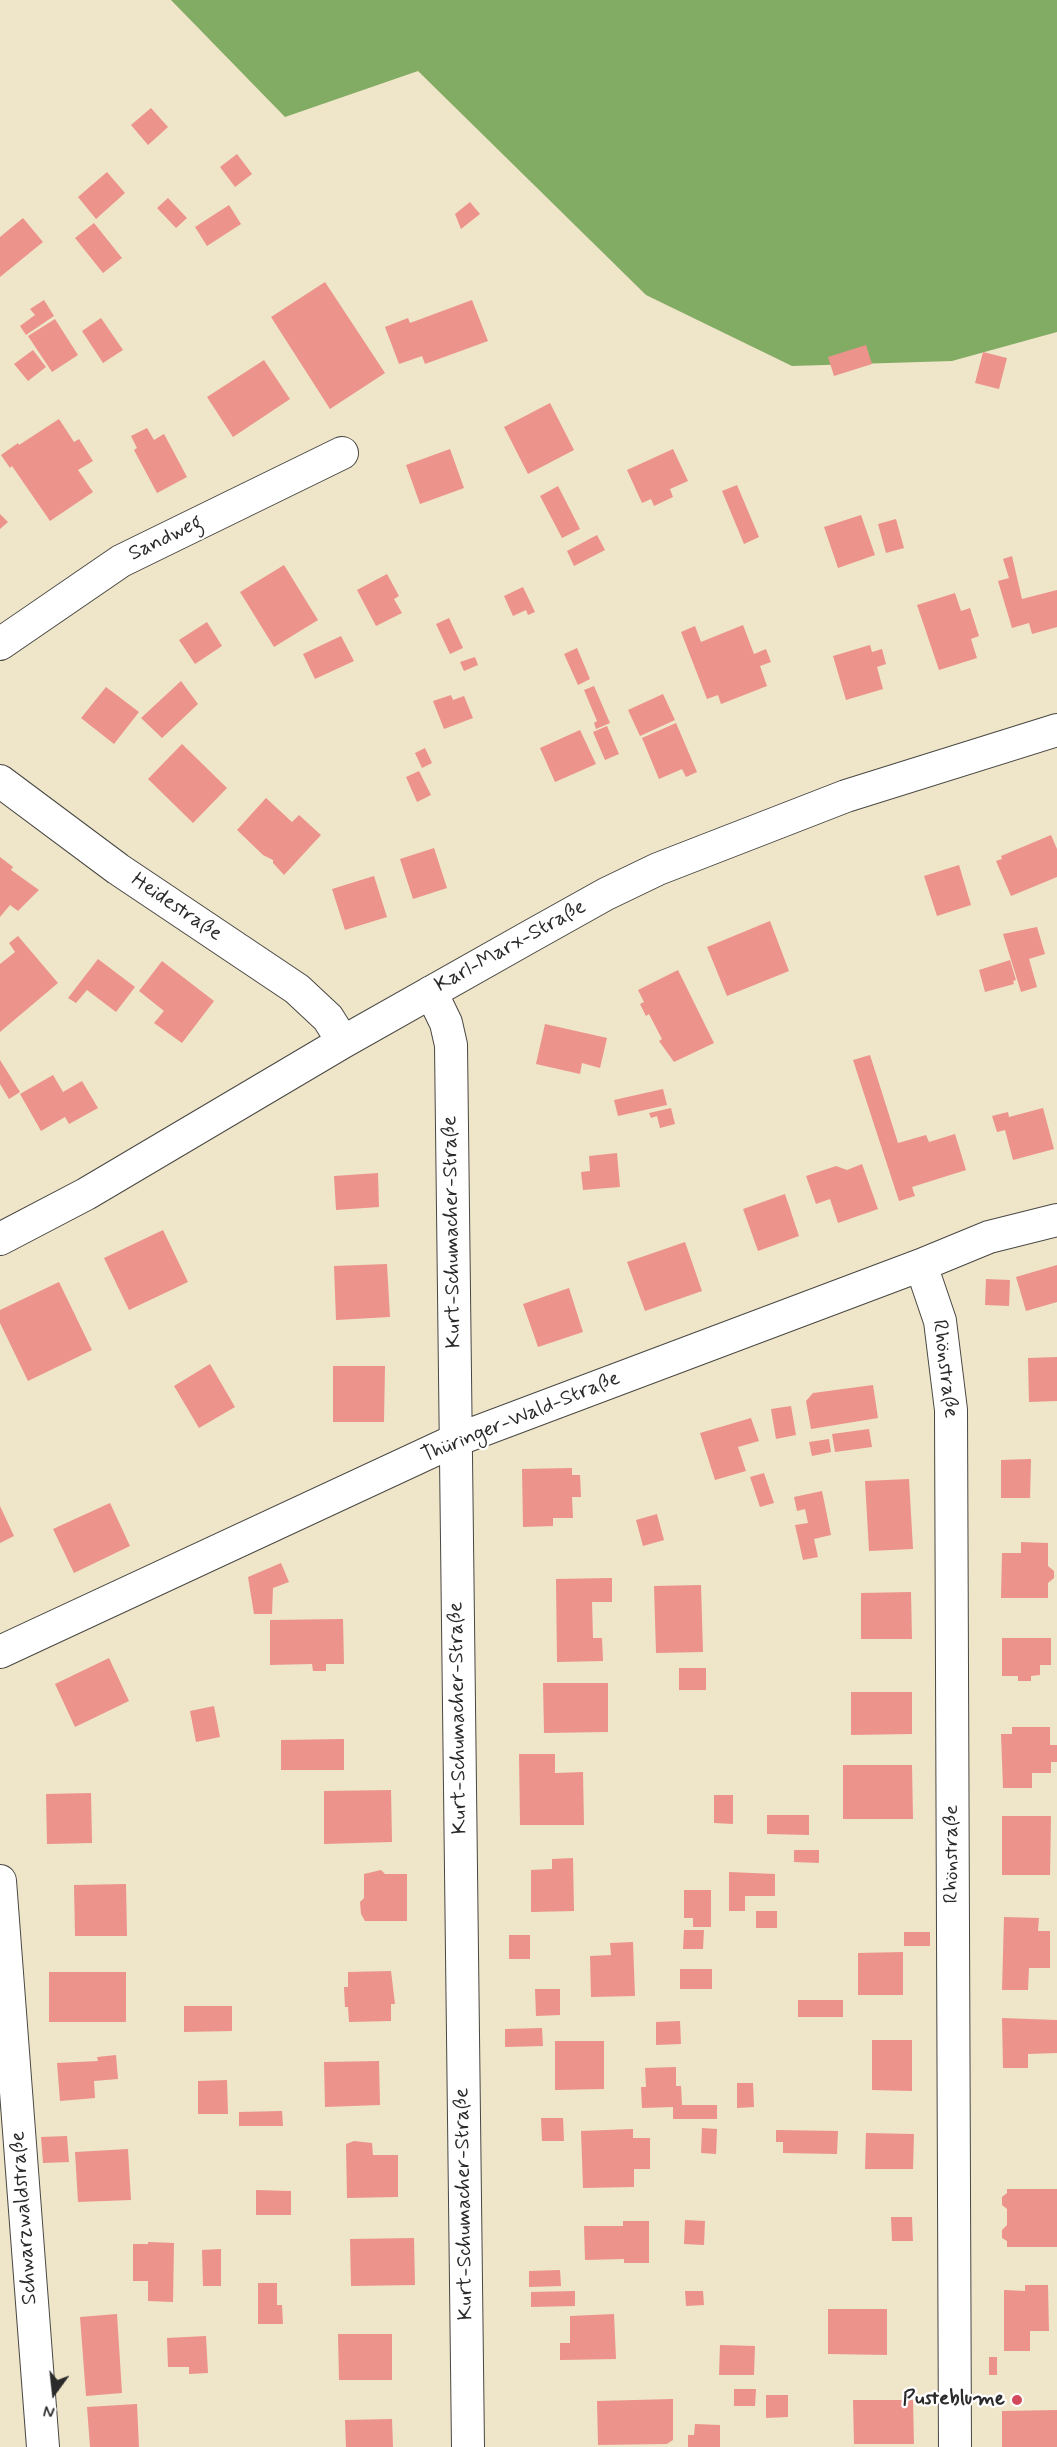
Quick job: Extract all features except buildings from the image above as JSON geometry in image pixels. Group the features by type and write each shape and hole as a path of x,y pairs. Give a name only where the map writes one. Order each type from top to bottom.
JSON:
{"street":[{"name":"Sandweg","path":"0,644 121,561 342,453"},
{"name":"Karl-Marx-Straße","path":"0,1239 86,1194 343,1042 606,894 658,869 846,796 1057,730"},
{"name":"Heidestraße","path":"0,781 118,869 297,989 328,1018 343,1042"},
{"name":"Kurt-Schumacher-Straße","path":"431,992 446,1023 451,1045 468,2447"},
{"name":"Thüringer-Wald-Straße","path":"0,1652 456,1440 921,1265 989,1237 1057,1220"},
{"name":"Rhönstraße","path":"921,1265 940,1322 951,1410 955,2447"},
{"name":"Schwarzwaldstraße","path":"0,1881 43,2447"}],"green space":[{"path":"171,0 1057,0 1057,332 952,361 792,366 646,295 418,71 285,117"}],"place":[{"name":"Pusteblume","path":"1017,2400"}]}
